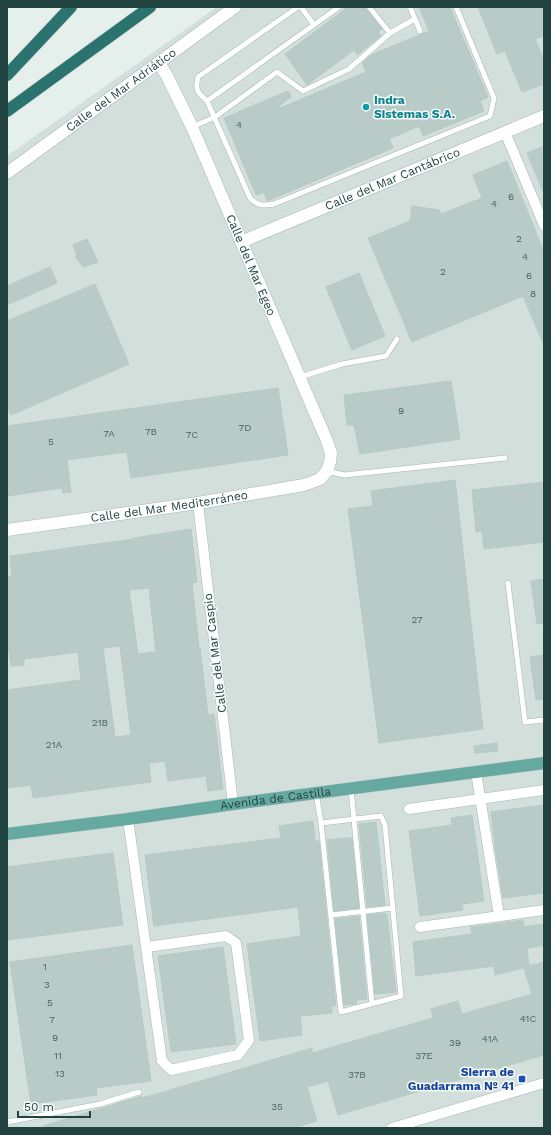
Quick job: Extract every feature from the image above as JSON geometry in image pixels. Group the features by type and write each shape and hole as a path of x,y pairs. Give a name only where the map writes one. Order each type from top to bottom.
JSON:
{"highway":[{"path":"7,75 71,7"},
{"path":"7,111 150,7"}],"main road":[{"name":"Avenida de Castilla","path":"7,834 544,764"}],"street":[{"name":"Calle del Mar Adriático","path":"7,173 159,64 235,7"},
{"name":"Calle del Mar Egeo","path":"159,64 167,76 192,127 299,377 330,453 330,462 326,471"},
{"name":"Calle del Mar Cantábrico","path":"241,242 544,116"},
{"path":"505,132 544,225"},
{"name":"Calle del Mar Mediterráneo","path":"7,530 198,503 304,485 320,479 326,471"},
{"name":"Calle del Mar Caspio","path":"198,503 232,804"},
{"path":"476,772 479,799 499,916"},
{"path":"409,809 544,790"},
{"path":"128,819 162,1061 171,1070 238,1055 249,1040 236,943 226,936 147,947"},
{"path":"420,927 544,910"},
{"path":"392,1128 544,1083"}],"lane":[{"path":"314,25 300,7 198,77 196,86 199,94 207,101 250,198 256,204 274,204 490,116 494,98 456,7"},
{"path":"207,101 339,7"},
{"path":"369,7 390,34"},
{"path":"410,7 420,31"},
{"path":"192,127 214,116 277,72 303,91 349,69 390,34 415,19"},
{"path":"299,377 342,364 386,356 397,339"},
{"path":"326,471 344,475 505,458"},
{"path":"508,583 525,722 544,720"},
{"path":"351,788 372,1004"},
{"path":"316,794 321,823 341,1012 401,996 385,824 381,816 321,823"},
{"path":"330,915 393,908"},
{"path":"7,1122 100,1104 139,1092"}],"shaded area":[{"path":"217,7 544,7 544,1128 7,1128 7,156"}],"building":[{"path":"348,7 365,7 382,29 378,32 381,36 357,55 354,50 307,85 285,54"},
{"name":"Indra Sistemas S.A.","path":"419,7 450,7 488,97 480,101 484,111 423,136 419,126 389,139 393,148 267,201 264,192 256,195 224,118 288,91 291,97 279,106 280,108 366,72 362,63 371,55 429,31"},
{"path":"478,7 544,7 544,36 535,39 544,61 544,84 522,92 505,51 497,54"},
{"path":"544,146 544,194 527,153"},
{"path":"507,161 544,252 544,345 523,296 412,342 368,238 410,221 412,206 439,210 441,214 482,198 473,175"},
{"path":"87,239 98,262 83,267 75,256 77,255 73,245"},
{"path":"50,267 57,283 7,305 7,286"},
{"path":"359,273 385,336 352,350 326,287"},
{"path":"95,284 129,364 11,415 7,406 7,321"},
{"path":"451,381 460,439 360,454 354,425 347,425 344,395"},
{"path":"278,388 288,455 131,478 127,452 67,460 71,492 63,493 62,488 7,496 7,426"},
{"path":"455,480 483,729 379,743 348,509 373,506 371,491"},
{"path":"544,482 544,542 484,549 482,531 476,532 472,490"},
{"path":"191,529 197,582 192,583 199,648 208,715 214,714 223,789 208,791 206,776 168,781 165,761 149,763 151,782 33,798 31,785 7,788 7,690 81,680 78,652 24,659 24,665 11,666 7,638 7,577 12,576 10,556","holes":["149,588 156,652 138,654 129,590","120,646 131,735 115,737 103,648"]},
{"path":"544,579 544,623 537,624 531,581"},
{"path":"544,655 544,699 536,700 530,657"},
{"path":"497,743 498,751 475,753 474,746"},
{"path":"544,805 544,893 503,898 491,812"},
{"path":"472,815 484,901 462,904 463,910 420,916 409,831 452,825 451,818"},
{"path":"313,821 315,841 319,841 336,1006 332,1006 332,1013 300,1016 302,1035 260,1041 247,944 301,936 298,907 154,926 145,855 281,838 279,826"},
{"path":"376,822 385,905 367,907 359,824"},
{"path":"352,838 359,908 334,911 327,840"},
{"path":"113,853 123,925 7,940 7,867"},
{"path":"385,913 386,915 387,914 396,992 375,994 367,915"},
{"path":"359,916 367,999 356,1000 357,1004 344,1005 335,919"},
{"path":"523,920 524,927 544,924 544,945 527,948 529,966 544,962 544,1055 338,1115 328,1081 307,1087 317,1121 293,1128 44,1128 43,1126 142,1096 142,1098 153,1095 312,1048 312,1053 433,1018 431,1009 458,1001 462,1014 532,994 524,968 495,975 494,966 416,976 413,942 472,934 471,927"},
{"path":"132,945 151,1081 96,1088 97,1095 31,1104 10,962"},
{"path":"223,947 236,1044 171,1052 158,956"}],"place":[{"name":"Indra Sistemas S.A.","path":"366,107"},
{"name":"Sierra de Guadarrama Nº 41","path":"522,1079"}]}
